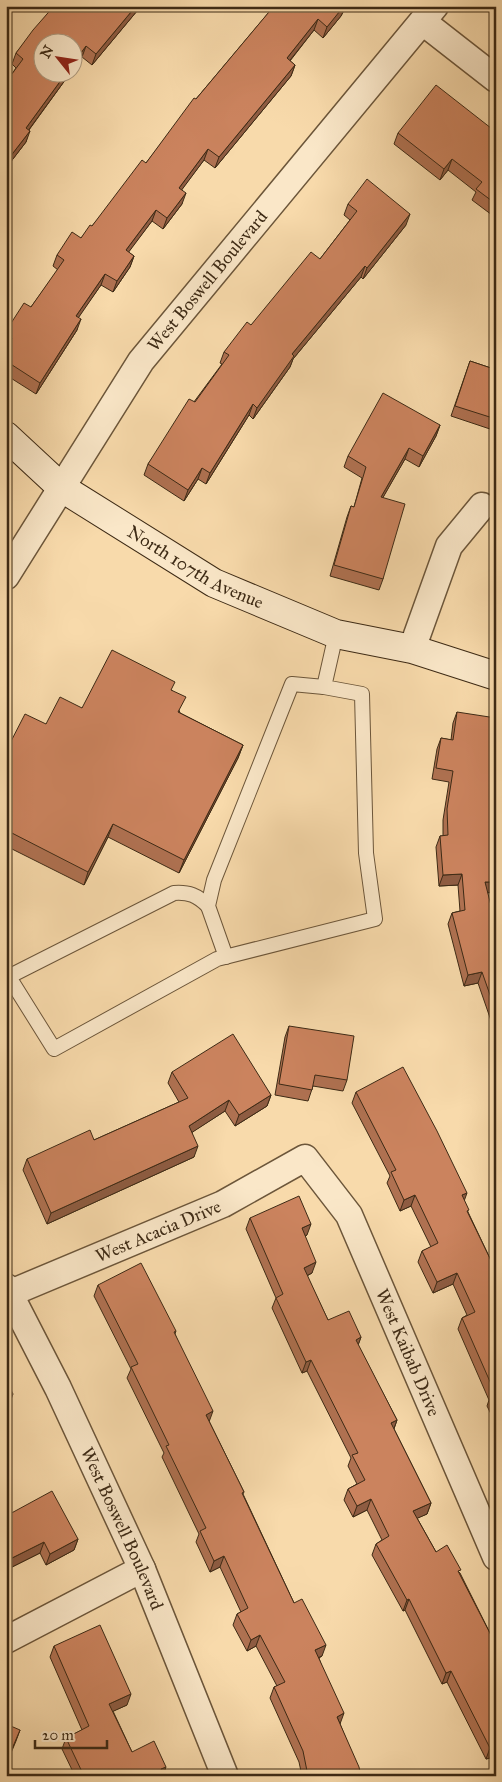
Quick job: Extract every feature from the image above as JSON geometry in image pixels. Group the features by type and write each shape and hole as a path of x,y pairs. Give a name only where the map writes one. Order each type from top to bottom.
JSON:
{"street":[{"path":"429,14 496,79"},
{"name":"West Boswell Boulevard","path":"6,576 141,361 429,14"},
{"name":"North 107th Avenue","path":"6,436 62,488 214,584 336,634 412,649 496,676"},
{"path":"412,649 449,546 482,506"},
{"name":"West Acacia Drive","path":"7,1292 223,1204 305,1158"},
{"name":"West Kaibab Drive","path":"305,1158 348,1215 496,1557"},
{"name":"West Boswell Boulevard","path":"7,1292 58,1388 142,1569 225,1776"},
{"path":"6,1640 142,1569"}],"lane":[{"path":"324,687 336,634"},
{"path":"208,906 214,880 222,858 292,684 324,687 362,694 366,853 375,919 226,957 217,959 54,1048 8,978 174,893 188,892 200,897 208,906 226,957"}],"building":[{"path":"54,6 136,6 96,54 86,46 82,51 82,32 32,32 32,82 60,82 26,128 30,131 6,162 6,82 23,59 16,53 33,30"},
{"path":"274,6 344,6 327,27 318,19 287,58 295,65 219,157 208,149 179,188 186,193 167,218 156,210 126,250 134,256 117,281 105,274 76,316 81,319 40,383 6,361 6,348 12,338 6,334 6,331 24,303 31,307 64,260 57,255 72,232 81,238 90,225 92,226 142,160 146,163 194,98 196,99"},
{"path":"436,85 496,132 496,204 476,189 482,182 452,159 444,169 398,133"},
{"path":"367,179 410,214 367,268 365,266 292,354 294,356 257,408 253,404 210,473 202,468 188,490 148,464 189,399 195,402 229,355 224,352 247,322 251,325 311,252 320,259 357,211 348,204"},
{"path":"496,354 496,419 455,406 470,361 491,368"},
{"path":"383,393 440,425 423,456 409,448 381,497 405,504 383,579 334,565 351,506 354,507 366,467 348,456"},
{"path":"112,650 175,682 171,690 186,697 178,712 243,745 184,860 113,824 88,872 6,830 6,818 10,811 6,809 6,751 25,714 46,724 60,697 82,708"},
{"path":"457,712 496,718 496,793 494,805 496,805 496,882 485,882 496,925 496,1012 482,972 468,975 452,913 465,910 462,874 443,875 440,836 448,835 447,809 453,771 436,768 441,738 453,740"},
{"path":"289,1026 354,1036 347,1080 315,1075 312,1090 279,1084"},
{"path":"233,1034 271,1095 239,1115 229,1100 189,1126 198,1146 51,1213 27,1159 90,1130 94,1140 188,1098 172,1072"},
{"path":"403,1067 467,1193 462,1195 469,1210 467,1211 496,1271 496,1404 491,1395 495,1393 462,1318 475,1312 457,1273 437,1282 422,1251 438,1243 415,1195 404,1200 391,1172 396,1170 356,1092"},
{"path":"299,1196 311,1224 302,1228 316,1262 304,1268 328,1320 349,1311 361,1337 356,1340 397,1420 391,1423 431,1503 413,1511 436,1552 447,1545 461,1570 458,1571 496,1645 496,1750 494,1747 490,1748 451,1671 446,1673 409,1599 407,1600 376,1544 389,1536 371,1499 357,1506 348,1489 365,1480 352,1455 358,1453 311,1360 306,1362 276,1298 283,1294 250,1218"},
{"path":"141,1263 176,1331 174,1332 213,1411 206,1415 244,1492 242,1493 294,1603 302,1599 326,1645 315,1650 344,1713 337,1717 359,1767 361,1776 308,1776 303,1751 274,1687 285,1682 260,1635 251,1640 237,1614 248,1608 224,1556 214,1561 200,1531 206,1528 166,1446 169,1445 131,1367 138,1364 98,1285"},
{"path":"6,1380 13,1394 6,1397"},
{"path":"52,1491 78,1539 50,1554 44,1542 12,1558 6,1547 6,1516"},
{"path":"100,1625 131,1694 109,1704 132,1752 154,1741 166,1767 161,1769 164,1776 84,1776 66,1738 89,1726 54,1646"},
{"path":"6,1724 20,1730 6,1763"}]}
